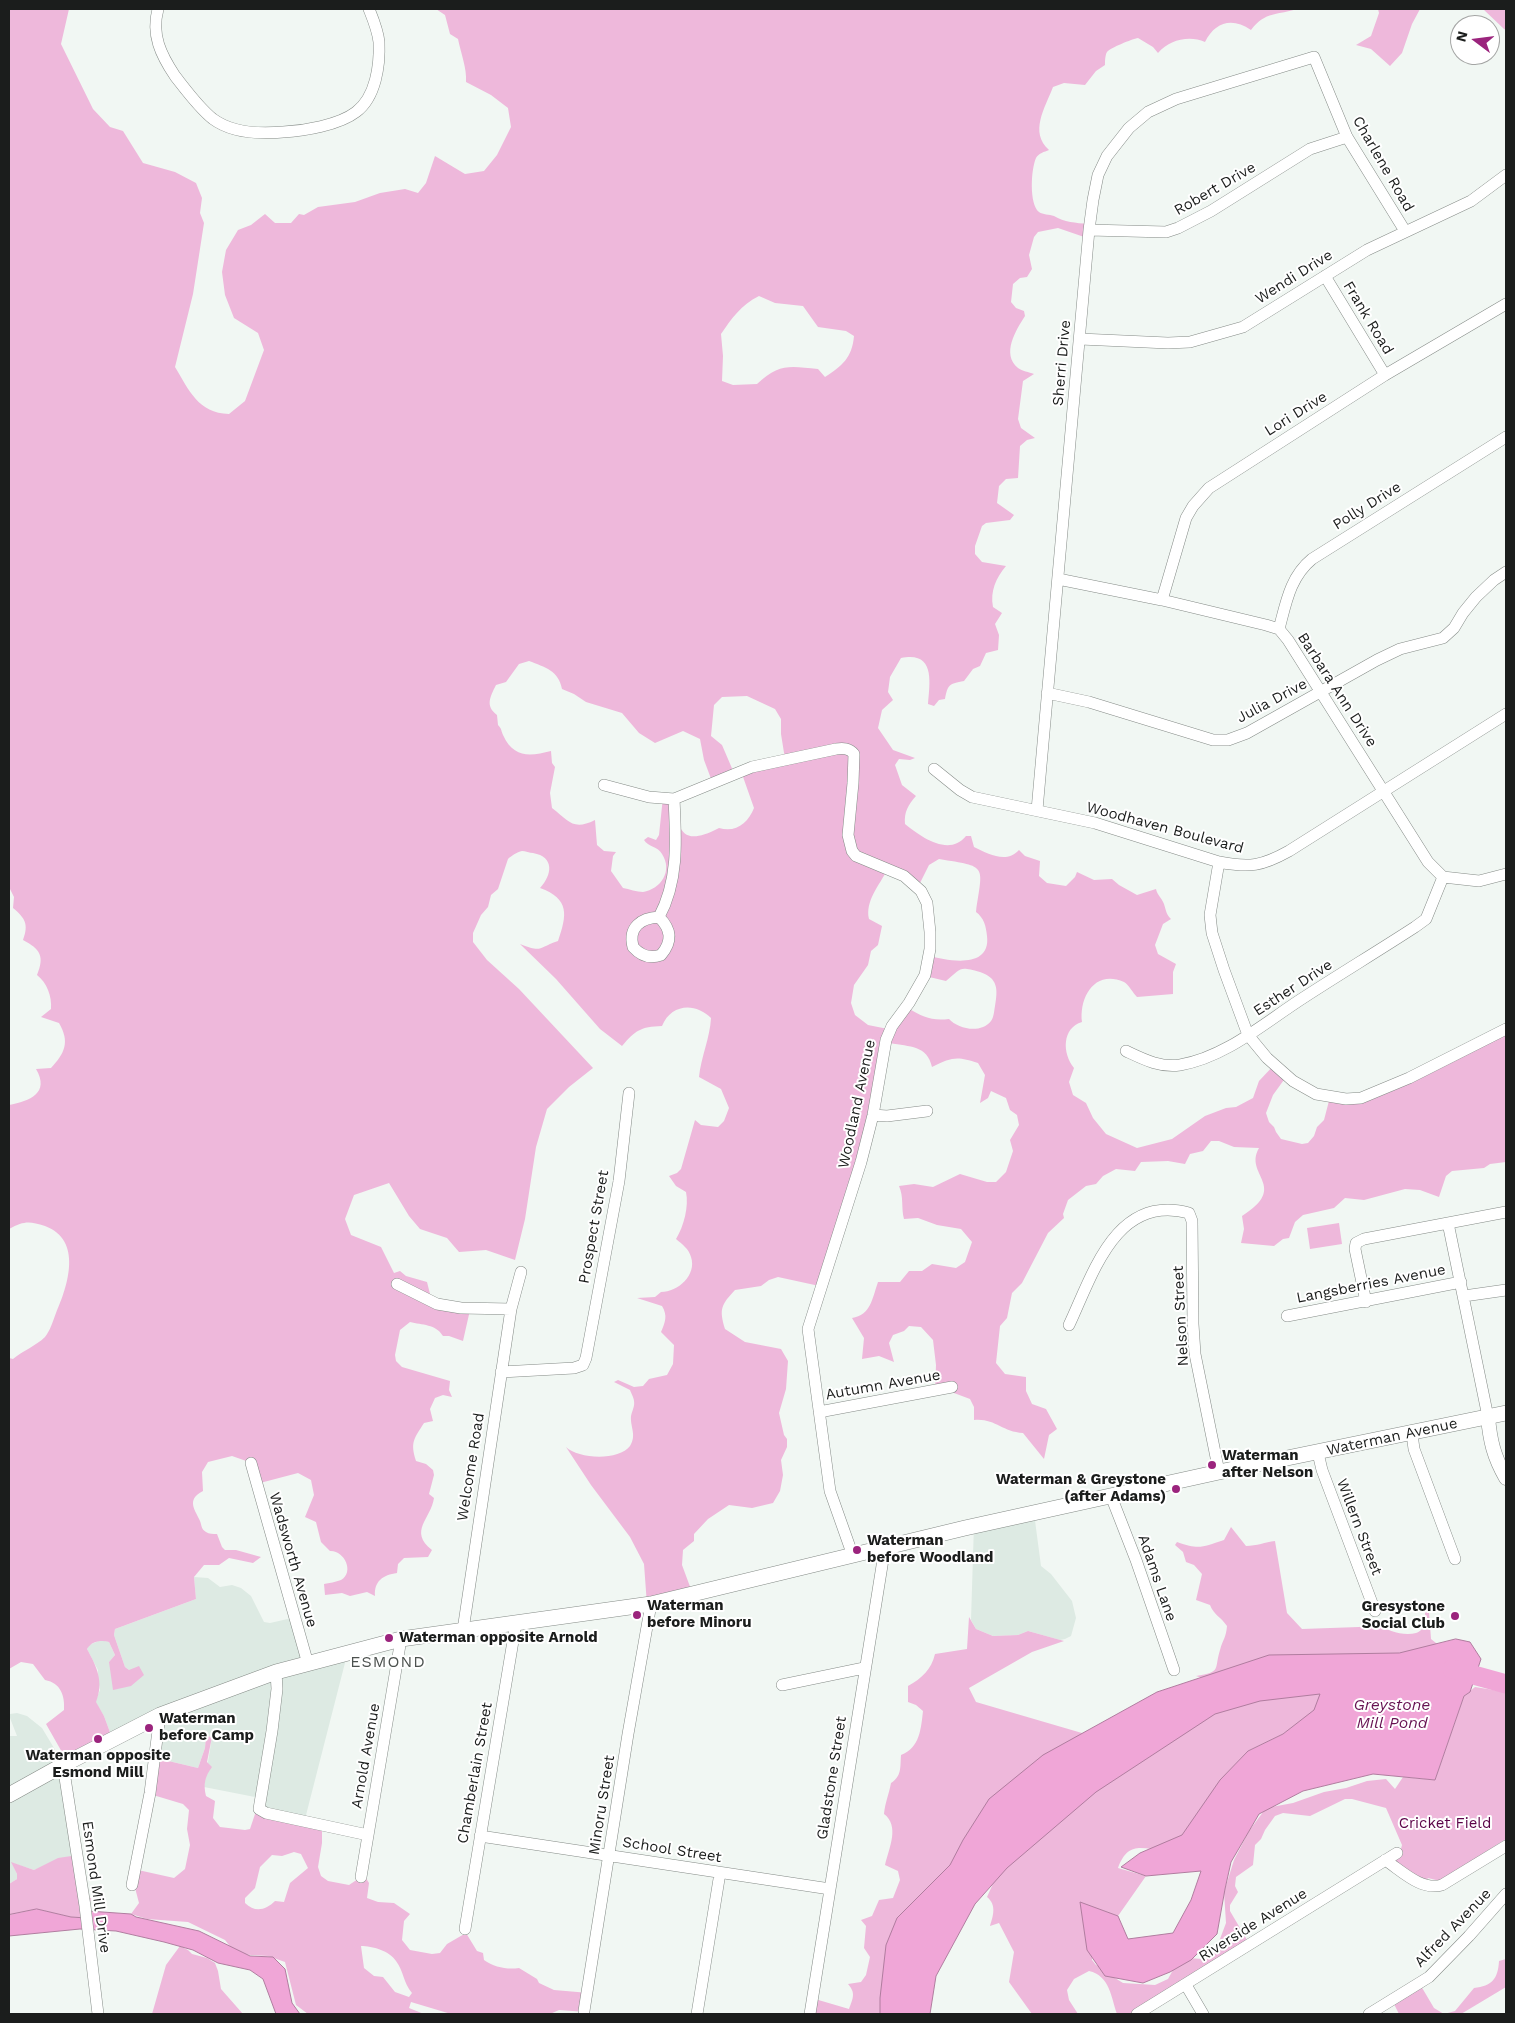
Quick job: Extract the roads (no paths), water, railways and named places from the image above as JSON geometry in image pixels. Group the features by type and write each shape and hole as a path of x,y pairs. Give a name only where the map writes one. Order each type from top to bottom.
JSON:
{"main road":[{"name":"Waterman Avenue","path":"9,1795 63,1765 160,1716 276,1672 401,1639 651,1604 885,1547 1111,1496 1506,1413"}],"street":[{"path":"158,9 155,36 164,59 196,102 214,120 237,130 266,134 292,132 327,125 356,112 371,93 379,65 379,40 369,9"},
{"name":"Charlene Road","path":"1314,57 1347,137 1405,231"},
{"name":"Sherri Drive","path":"1037,810 1089,230 1098,176 1107,156 1129,128 1148,112 1176,99 1314,57"},
{"name":"Robert Drive","path":"1089,230 1166,232 1178,228 1212,211 1310,149 1347,137"},
{"name":"Wendi Drive","path":"1080,339 1168,343 1190,342 1243,327 1367,250 1471,201 1506,175"},
{"name":"Frank Road","path":"1325,276 1385,375"},
{"name":"Lori Drive","path":"1162,600 1186,518 1210,488 1385,375 1506,304"},
{"name":"Polly Drive","path":"1278,630 1290,587 1302,567 1506,437"},
{"name":"Julia Drive","path":"1047,692 1123,712 1213,740 1228,740 1247,733 1400,649 1443,638 1454,628 1463,612 1476,597 1494,580 1506,572"},
{"name":"Barbara Ann Drive","path":"1058,580 1162,600 1266,625 1278,630 1288,640 1428,862 1443,877"},
{"name":"Woodhaven Boulevard","path":"934,769 972,797 1095,823 1219,862 1240,866 1257,866 1289,851 1506,714"},
{"name":"Woodland Avenue","path":"604,785 649,797 674,799 752,767 845,748 854,754 848,835 852,851 856,856 912,881 925,897 930,919 930,949 925,975 909,1003 892,1026 886,1040 873,1115 849,1202 808,1329 830,1491 853,1556"},
{"path":"659,917 672,880 676,858 674,799"},
{"path":"1219,862 1210,915 1212,933 1248,1035 1267,1058 1293,1081 1316,1094 1346,1099 1361,1098 1408,1078 1506,1029"},
{"path":"1443,877 1479,881 1506,874"},
{"name":"Esther Drive","path":"1126,1051 1148,1062 1178,1065 1203,1058 1248,1035 1426,919 1443,877"},
{"name":"Prospect Street","path":"501,1372 574,1368 583,1365 586,1358 619,1181 630,1093"},
{"path":"873,1115 887,1116 927,1111"},
{"name":"Nelson Street","path":"1069,1325 1104,1249 1116,1233 1128,1223 1141,1216 1160,1210 1189,1213 1192,1221 1195,1354 1219,1472"},
{"path":"1366,1302 1355,1249 1356,1243 1364,1239 1506,1212"},
{"path":"1448,1223 1488,1416 1495,1459 1506,1478"},
{"name":"Welcome Road","path":"463,1630 511,1308 521,1272"},
{"name":"Langsberries Avenue","path":"1287,1316 1461,1282"},
{"path":"397,1284 437,1304 461,1308 511,1308"},
{"path":"1464,1296 1506,1290"},
{"name":"Autumn Avenue","path":"818,1412 952,1387"},
{"path":"1412,1434 1414,1449 1455,1559"},
{"name":"Willern Street","path":"1318,1452 1322,1470 1374,1611"},
{"name":"Wadsworth Avenue","path":"251,1463 308,1664"},
{"name":"Adams Lane","path":"1111,1496 1136,1560 1174,1670"},
{"name":"Gladstone Street","path":"810,2014 864,1668 885,1547"},
{"name":"Minoru Street","path":"584,2011 628,1734 651,1604"},
{"name":"Chamberlain Street","path":"465,1929 516,1623"},
{"name":"Arnold Avenue","path":"361,1877 401,1639"},
{"path":"782,1685 864,1668"},
{"path":"276,1672 277,1689 260,1809 266,1813 368,1835"},
{"path":"132,1885 150,1793 160,1716"},
{"name":"Esmond Mill Drive","path":"63,1765 85,1906 98,2014"},
{"name":"School Street","path":"480,1836 830,1889"},
{"path":"1385,1860 1423,1885 1433,1888 1442,1885 1506,1846"},
{"name":"Riverside Avenue","path":"1137,2014 1397,1853"},
{"path":"697,2014 720,1873"},
{"name":"Alfred Avenue","path":"1370,2014 1429,1977 1506,1894"},
{"path":"1186,1985 1203,2014"}],"water":[{"name":"Greystone Mill Pond","path":"1456,1639 1470,1642 1481,1659 1470,1692 1464,1696 1435,1780 1373,1774 1303,1791 1259,1814 1231,1862 1217,1934 1191,1960 1170,1972 1143,1983 1105,1976 1087,1950 1080,1902 1118,1916 1128,1939 1173,1933 1191,1900 1201,1871 1146,1876 1121,1867 1140,1853 1182,1835 1220,1780 1248,1751 1283,1734 1314,1710 1320,1694 1260,1701 1215,1714 1096,1792 1007,1868 975,1904 936,1976 930,2014 880,2014 886,1945 897,1918 950,1865 963,1840 989,1799 1043,1755 1157,1692 1269,1655 1399,1653"},
{"path":"37,1909 71,1917 87,1918 88,1911 131,1914 136,1917 199,1931 250,1956 273,1957 285,1969 292,2003 300,2014 276,2014 263,1979 250,1970 218,1963 193,1950 164,1942 116,1931 80,1929 9,1936 9,1915"}],"waterway":[{"path":"1452,1669 1506,1684"}],"place":[{"name":"Waterman after Nelson","path":"1212,1465"},
{"name":"Waterman & Greystone (after Adams)","path":"1176,1489"},
{"name":"Waterman before Woodland","path":"857,1550"},
{"name":"Waterman before Minoru","path":"637,1615"},
{"name":"Gresystone Social Club","path":"1455,1616"},
{"name":"Waterman opposite Arnold","path":"389,1638"},
{"name":"Waterman before Camp","path":"149,1728"},
{"name":"Waterman opposite Esmond Mill","path":"98,1739"}],"district":[{"name":"ESMOND","path":"388,1662"}],"park label":[{"name":"Cricket Field","path":"1445,1824"}]}
